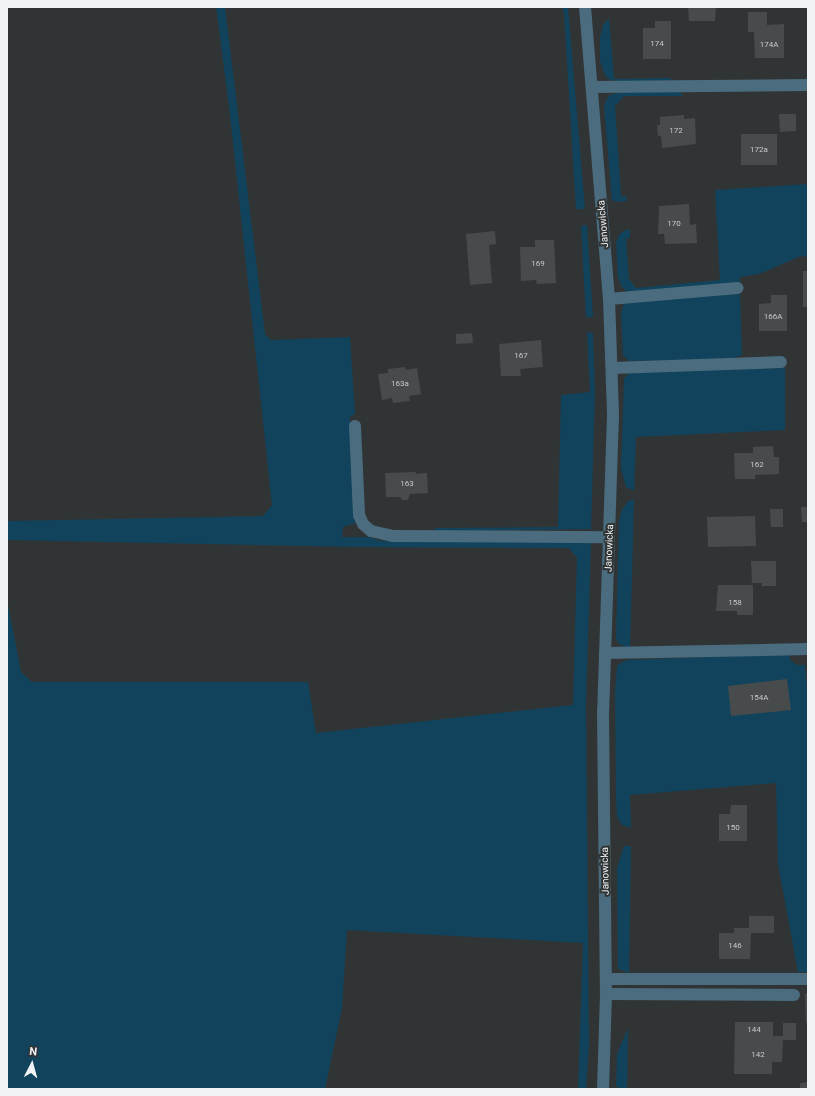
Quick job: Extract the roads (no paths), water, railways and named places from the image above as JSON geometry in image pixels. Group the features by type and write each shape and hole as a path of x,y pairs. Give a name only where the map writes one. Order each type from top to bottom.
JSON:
{"street":[{"name":"Janowicka","path":"585,7 610,299 612,368 612,429 603,712 606,979 603,1089"},
{"path":"592,87 808,86"},
{"path":"610,299 738,288"},
{"path":"612,368 781,362"},
{"path":"355,426 360,515 363,524 371,531 392,536 609,537"},
{"path":"605,652 808,649"},
{"path":"606,979 808,979"},
{"path":"606,994 794,995"}]}
